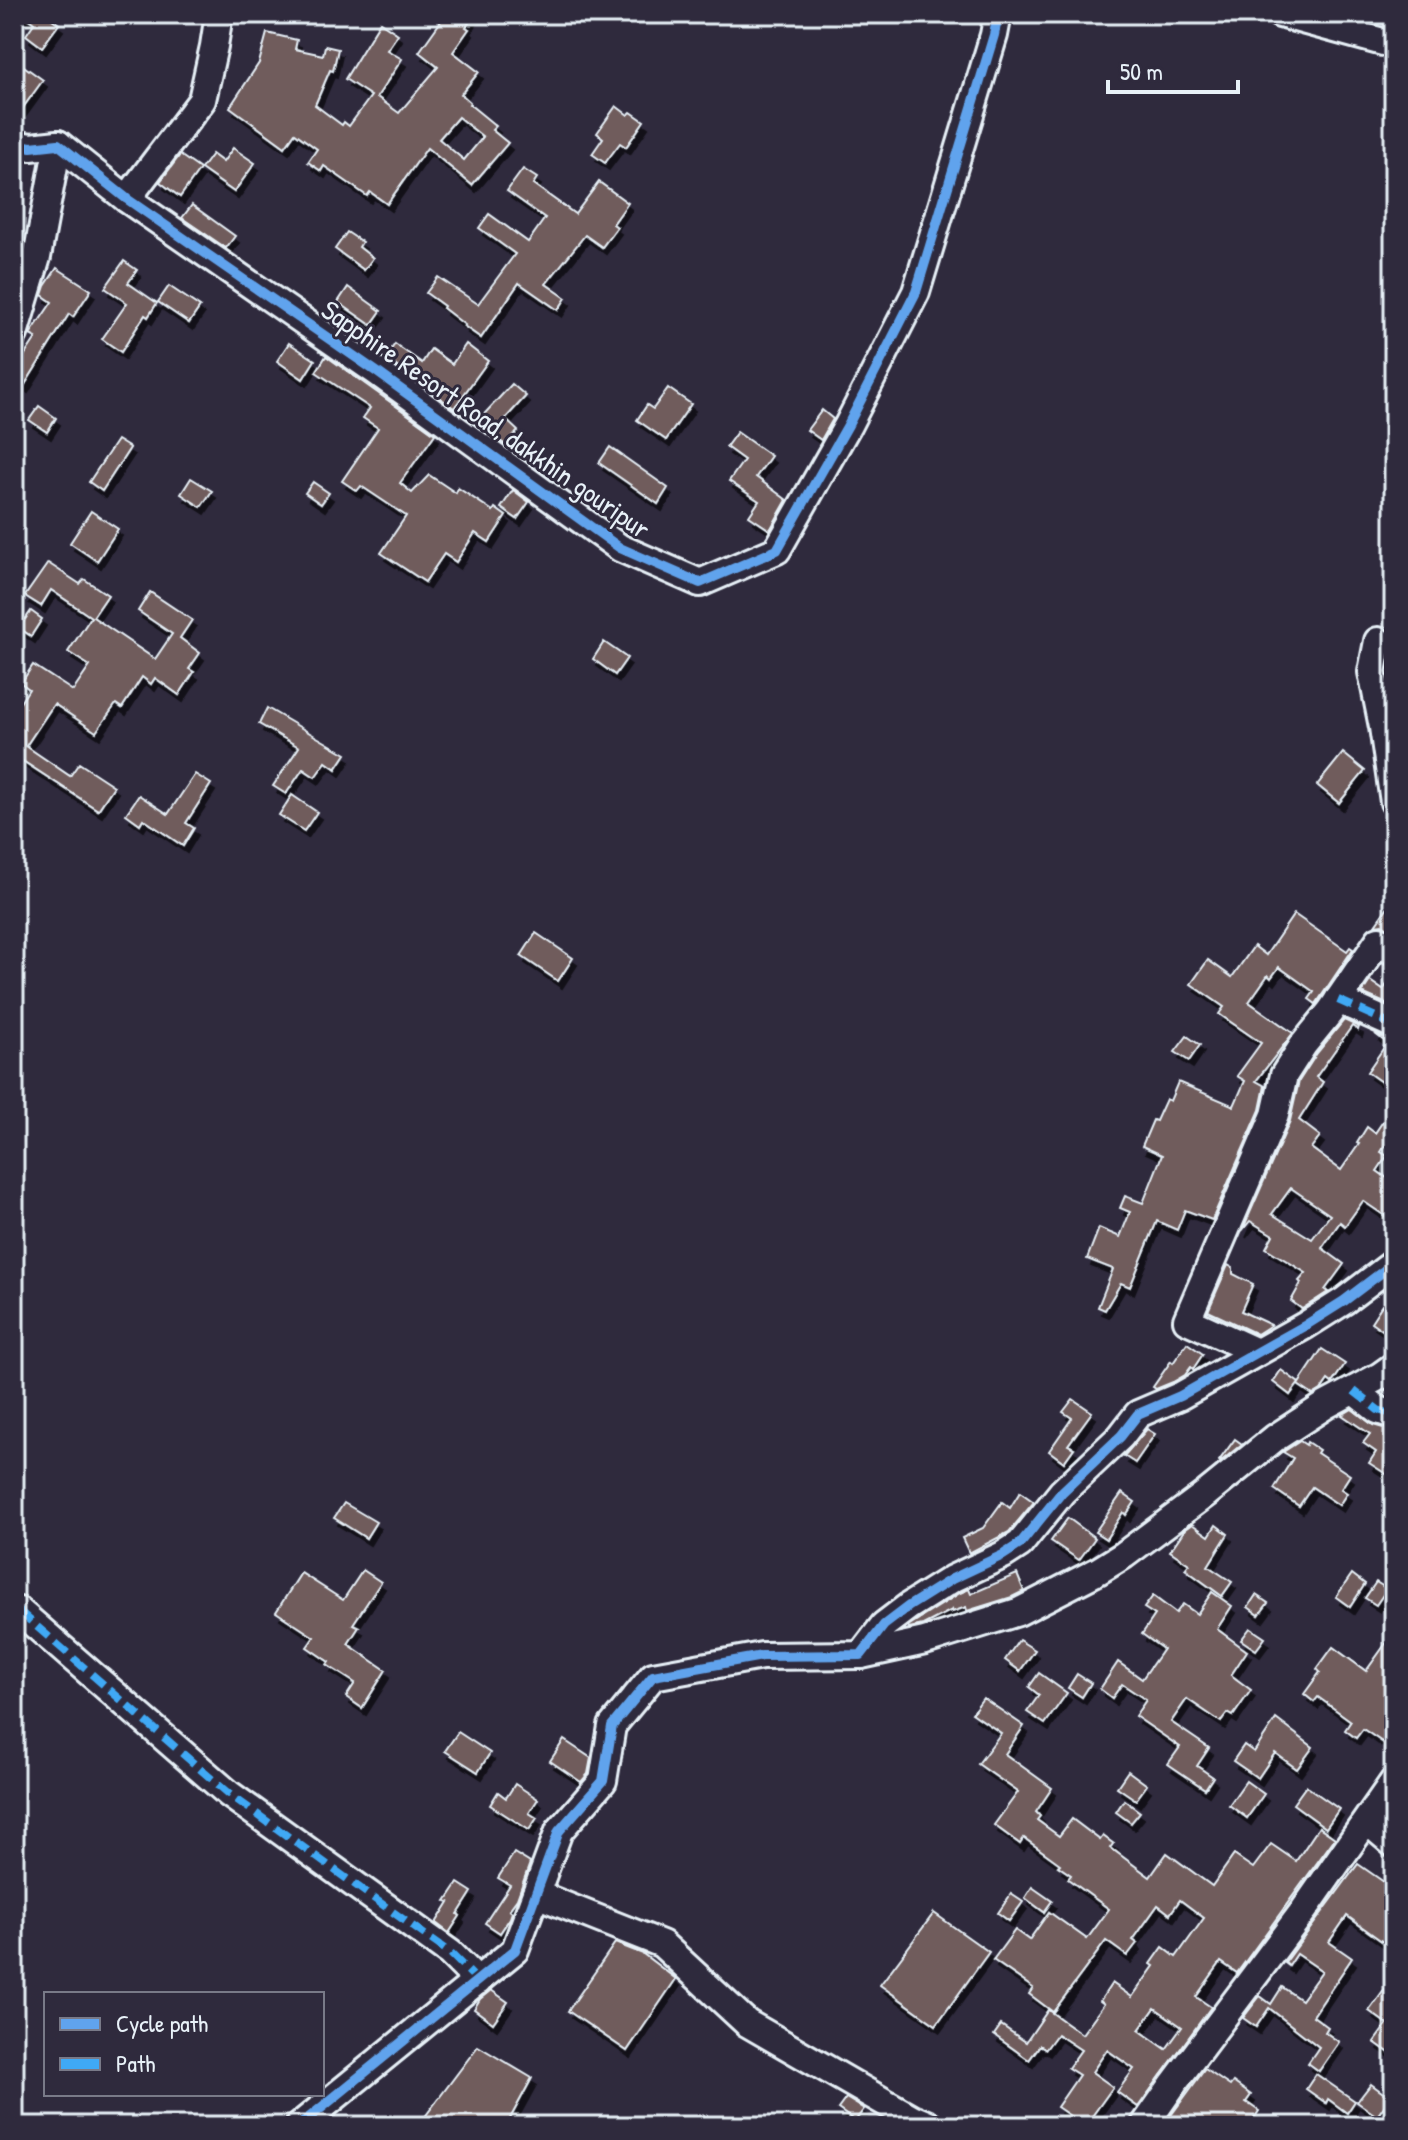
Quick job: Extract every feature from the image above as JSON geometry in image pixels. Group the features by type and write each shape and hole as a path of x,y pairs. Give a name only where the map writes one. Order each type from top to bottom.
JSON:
{"street":[{"path":"127,199 202,100 219,14"},
{"name":"Sapphire Resort Road, dakkhin gouripur","path":"58,144 127,199 377,372 620,548 700,583 777,550 848,425 916,292 998,14"},
{"path":"1280,14 1394,45"},
{"path":"14,144 31,147 58,144 37,257 14,334"},
{"path":"1378,641 1372,672 1394,802"},
{"path":"1257,1352 1187,1320 1275,1115 1284,1075 1379,940 1394,952"},
{"path":"1338,1000 1394,1025"},
{"path":"861,1655 884,1625 909,1606 952,1579 1020,1544 1062,1492 1121,1436 1138,1414 1180,1396 1306,1325 1394,1263"},
{"path":"299,2126 515,1950 559,1831 603,1781 612,1726 653,1676 762,1656 861,1655 925,1641 1018,1612 1124,1555 1275,1438 1394,1366"},
{"path":"1354,1391 1378,1410 1394,1415"},
{"path":"19,1611 229,1794 450,1953 478,1981"},
{"path":"1144,2126 1304,1910 1394,1781"},
{"path":"1367,1821 1394,1844"},
{"path":"536,1894 662,1944 747,2023 931,2126"}],"building":[{"path":"22,14 45,14 59,24 42,47 26,35 34,23"},
{"path":"446,14 475,14 453,52 479,72 461,94 496,126 492,130 508,143 472,185 427,148 387,204 370,192 367,196 324,166 321,171 308,162 317,149 295,133 285,147 230,107 259,63 267,33 297,40 295,49 323,55 325,46 338,49 333,71 330,70 315,105 342,125 344,122 349,126 371,96 345,79 380,22 398,34 387,50 402,59 377,97 399,113 438,67 419,52","holes":["458,117 483,137 464,160 439,139"]},
{"path":"14,59 43,80 14,120"},
{"path":"616,106 644,121 626,147 620,143 605,163 592,154 603,138 597,133"},
{"path":"233,148 255,163 234,192 201,169 212,154 223,162"},
{"path":"180,155 200,169 180,197 160,182"},
{"path":"523,169 537,178 533,184 575,214 599,182 628,203 613,224 617,227 602,247 585,235 546,284 566,298 558,310 519,283 481,338 426,293 438,277 478,304 515,254 479,228 489,214 528,242 545,218 507,191"},
{"path":"192,205 235,236 226,248 182,218"},
{"path":"347,232 362,242 359,247 373,258 364,270 335,249"},
{"path":"124,261 137,270 128,283 157,303 148,317 145,315 121,352 102,339 127,303 105,288"},
{"path":"57,268 91,290 73,317 69,314 24,386 14,379 14,371 36,338 31,333 52,302 42,295"},
{"path":"169,286 200,307 189,323 158,302"},
{"path":"348,287 381,311 371,325 338,302"},
{"path":"289,343 315,360 303,379 277,361"},
{"path":"395,344 422,363 431,349 452,364 466,344 488,361 454,408 385,358"},
{"path":"326,356 435,434 400,483 412,493 429,475 456,493 458,488 493,511 495,508 506,516 489,542 475,533 456,562 444,554 425,582 381,553 406,516 361,486 357,491 342,481 378,428 363,418 370,408 316,372"},
{"path":"512,384 526,396 505,419 518,431 506,445 475,424"},
{"path":"668,388 691,404 666,440 637,420 647,405 653,409"},
{"path":"39,406 56,418 47,432 29,420"},
{"path":"822,410 833,419 821,440 807,430"},
{"path":"737,432 771,456 756,477 787,500 770,530 749,516 759,501 729,481 744,460 726,447"},
{"path":"117,440 130,448 102,491 89,482"},
{"path":"610,447 668,488 658,504 599,463"},
{"path":"191,478 212,491 201,507 181,494"},
{"path":"313,482 329,493 321,504 305,493"},
{"path":"513,490 529,502 517,519 501,508"},
{"path":"91,511 118,529 97,561 70,543"},
{"path":"48,563 80,584 84,579 108,595 93,617 155,659 172,634 138,611 150,592 192,620 180,638 200,653 189,669 194,672 179,695 155,678 151,684 142,677 122,708 116,704 96,732 54,704 26,746 70,776 79,763 114,786 98,810 18,758 14,764 14,712 29,689 21,683 33,665 73,691 90,666 68,652 91,617 51,590 41,606 25,596"},
{"path":"31,611 42,619 31,636 19,628"},
{"path":"604,642 627,658 615,675 593,659"},
{"path":"267,708 346,754 336,769 326,762 315,777 303,769 286,794 273,786 299,747 259,724"},
{"path":"1343,753 1365,771 1339,803 1317,785"},
{"path":"195,774 211,784 186,823 194,828 183,846 143,819 140,824 126,814 139,795 168,814"},
{"path":"292,795 317,812 304,831 279,815"},
{"path":"1394,898 1394,932 1382,924 1375,925"},
{"path":"1294,914 1347,951 1350,947 1353,949 1316,1004 1309,999 1314,992 1279,967 1271,978 1268,975 1249,1002 1293,1033 1256,1081 1265,1086 1260,1110 1212,1220 1185,1210 1177,1230 1157,1221 1130,1287 1121,1283 1105,1310 1098,1307 1113,1269 1087,1259 1099,1228 1120,1237 1130,1212 1120,1208 1125,1196 1143,1203 1162,1155 1142,1146 1153,1120 1156,1121 1166,1099 1170,1101 1178,1082 1234,1106 1245,1081 1237,1076 1261,1043 1219,1014 1224,1007 1191,984 1208,960 1232,977 1254,946 1266,955"},
{"path":"536,933 573,958 558,981 521,956"},
{"path":"1394,974 1394,1007 1362,993 1370,981 1383,990"},
{"path":"1344,1020 1359,1027 1358,1030 1352,1026 1316,1077 1323,1082 1299,1120 1320,1136 1311,1148 1341,1170 1367,1127 1375,1133 1394,1105 1394,1133 1381,1152 1387,1156 1377,1171 1394,1183 1394,1222 1363,1201 1345,1226 1340,1222 1322,1248 1344,1264 1325,1290 1328,1292 1302,1309 1291,1301 1306,1273 1266,1248 1273,1235 1250,1221 1242,1231 1290,1121 1299,1081","holes":["1291,1188 1330,1215 1312,1239 1272,1214"]},
{"path":"1375,1034 1394,1041 1394,1091 1367,1072 1387,1043"},
{"path":"1187,1036 1200,1045 1189,1061 1175,1052"},
{"path":"1228,1265 1233,1268 1233,1274 1253,1284 1241,1311 1271,1325 1257,1334 1208,1311"},
{"path":"1382,1305 1394,1313 1394,1338 1371,1322"},
{"path":"1187,1343 1203,1354 1193,1369 1191,1367 1173,1382 1156,1389 1153,1387 1171,1361 1173,1363"},
{"path":"1322,1349 1345,1364 1332,1383 1328,1380 1313,1395 1298,1385"},
{"path":"1281,1370 1299,1383 1290,1395 1273,1382"},
{"path":"1073,1399 1092,1412 1068,1445 1074,1448 1064,1462 1049,1451 1072,1418 1063,1412"},
{"path":"1352,1409 1373,1425 1394,1431 1394,1479 1369,1463 1376,1452 1363,1443 1370,1434 1342,1415"},
{"path":"1147,1429 1155,1434 1135,1463 1124,1456"},
{"path":"1235,1439 1242,1444 1220,1462 1219,1461"},
{"path":"1300,1441 1319,1450 1317,1453 1350,1475 1341,1489 1347,1493 1339,1505 1312,1487 1299,1506 1274,1489 1293,1458 1283,1452"},
{"path":"1020,1492 1034,1502 1009,1532 969,1553 962,1538 983,1528 1002,1502 1010,1508"},
{"path":"1122,1493 1135,1502 1126,1515 1123,1512 1106,1539 1095,1532"},
{"path":"344,1503 376,1522 366,1538 334,1518"},
{"path":"1068,1518 1095,1538 1079,1560 1051,1541"},
{"path":"1192,1524 1209,1536 1216,1525 1228,1534 1208,1566 1232,1582 1222,1596 1185,1569 1189,1564 1170,1551"},
{"path":"363,1570 381,1582 353,1624 359,1627 348,1644 386,1670 362,1708 346,1697 355,1683 307,1647 314,1637 276,1612 301,1573 343,1600"},
{"path":"1017,1574 1024,1591 1012,1597 967,1611 966,1607 952,1610 923,1625 908,1626 960,1593 969,1589 971,1594"},
{"path":"1352,1574 1365,1584 1350,1607 1336,1597"},
{"path":"1376,1582 1387,1589 1376,1605 1365,1598"},
{"path":"1212,1592 1232,1606 1217,1629 1247,1651 1231,1675 1251,1690 1233,1716 1228,1713 1221,1722 1187,1699 1171,1722 1209,1748 1197,1766 1213,1777 1205,1789 1168,1764 1180,1747 1135,1716 1146,1700 1122,1684 1112,1698 1100,1689 1118,1662 1142,1679 1163,1649 1142,1634 1155,1615 1144,1608 1153,1596 1176,1613 1183,1604 1197,1614"},
{"path":"1256,1595 1268,1603 1259,1615 1248,1607"},
{"path":"1250,1628 1265,1638 1256,1650 1241,1640"},
{"path":"1394,1632 1394,1750 1363,1729 1356,1738 1345,1730 1351,1721 1318,1697 1314,1702 1304,1694 1333,1647 1366,1671"},
{"path":"1019,1640 1035,1650 1020,1671 1005,1660"},
{"path":"1039,1673 1067,1693 1045,1724 1027,1712 1039,1695 1029,1687"},
{"path":"1077,1674 1091,1683 1082,1697 1068,1688"},
{"path":"983,1698 1024,1726 1005,1754 1052,1788 1036,1812 1040,1816 1037,1820 1059,1836 1072,1819 1100,1840 1103,1836 1114,1844 1111,1848 1150,1877 1167,1853 1212,1886 1234,1855 1253,1868 1271,1844 1296,1861 1319,1827 1335,1838 1237,1973 1221,1962 1196,1997 1211,2007 1138,2107 1117,2092 1134,2069 1107,2050 1092,2072 1113,2087 1085,2126 1057,2107 1079,2075 1068,2068 1081,2050 1057,2034 1046,2049 1040,2045 1029,2060 994,2035 1001,2025 1026,2042 1048,2010 1082,2034 1104,2004 1100,2001 1112,1983 1132,1997 1163,1947 1176,1957 1204,1918 1180,1900 1170,1914 1158,1905 1133,1940 1137,1943 1127,1956 1106,1941 1053,2012 1029,1994 1033,1988 993,1960 1015,1930 1029,1940 1049,1912 1087,1939 1109,1909 1068,1879 1071,1875 1058,1866 1060,1864 1024,1838 1020,1844 994,1825 1018,1792 978,1764 1001,1733 972,1713","holes":["1155,2008 1182,2027 1166,2049 1139,2030"]},
{"path":"1276,1719 1313,1747 1297,1769 1275,1753 1258,1778 1233,1761 1244,1745 1254,1752"},
{"path":"458,1732 490,1753 478,1772 445,1751"},
{"path":"564,1740 591,1758 588,1774 581,1782 550,1761"},
{"path":"1128,1771 1147,1785 1136,1800 1117,1787"},
{"path":"1246,1781 1264,1794 1247,1818 1229,1805"},
{"path":"515,1784 538,1799 529,1813 537,1818 529,1830 490,1805 498,1792 506,1798"},
{"path":"1306,1786 1339,1809 1326,1828 1293,1804"},
{"path":"1124,1800 1140,1812 1131,1823 1116,1812"},
{"path":"514,1853 530,1863 517,1899 509,1910 512,1912 510,1918 500,1933 485,1923 510,1885 498,1878"},
{"path":"1358,1864 1394,1889 1394,1950 1347,1916 1329,1942 1352,1958 1313,2016 1328,2027 1325,2032 1339,2042 1319,2071 1308,2063 1319,2047 1269,2008 1256,2027 1243,2018 1260,1996 1271,2004 1282,1987 1301,2000 1322,1971 1297,1954 1289,1966 1285,1963"},
{"path":"458,1883 472,1892 449,1933 436,1923"},
{"path":"1032,1887 1052,1901 1044,1912 1025,1898"},
{"path":"1011,1894 1023,1902 1009,1921 998,1913"},
{"path":"934,1913 989,1952 936,2025 880,1985"},
{"path":"615,1943 643,1954 676,1979 627,2051 568,2011"},
{"path":"1385,1989 1394,1995 1394,2056 1374,2042 1387,2024 1369,2011"},
{"path":"491,1990 508,2002 493,2023 474,2009"},
{"path":"478,2046 532,2078 506,2126 418,2126"},
{"path":"1205,2069 1230,2086 1233,2082 1251,2095 1246,2102 1259,2111 1249,2126 1164,2125"},
{"path":"1316,2074 1355,2101 1347,2113 1328,2099 1326,2103 1306,2089"},
{"path":"1371,2084 1390,2098 1377,2116 1357,2102"},
{"path":"846,2098 864,2109 855,2121 838,2109"}],"marked path":[{"path":"1338,1000 1394,1025"},
{"path":"1354,1391 1378,1410 1394,1415"},
{"path":"19,1611 229,1794 450,1953 478,1981"}],"cycle path":[{"path":"14,144 31,147 58,144 127,199 377,372 620,548 700,583 777,550 848,425 916,292 998,14"},
{"path":"299,2126 515,1950 559,1831 603,1781 612,1726 653,1676 762,1656 861,1655 884,1625 909,1606 952,1579 1020,1544 1062,1492 1121,1436 1138,1414 1180,1396 1306,1325 1394,1263"}]}
